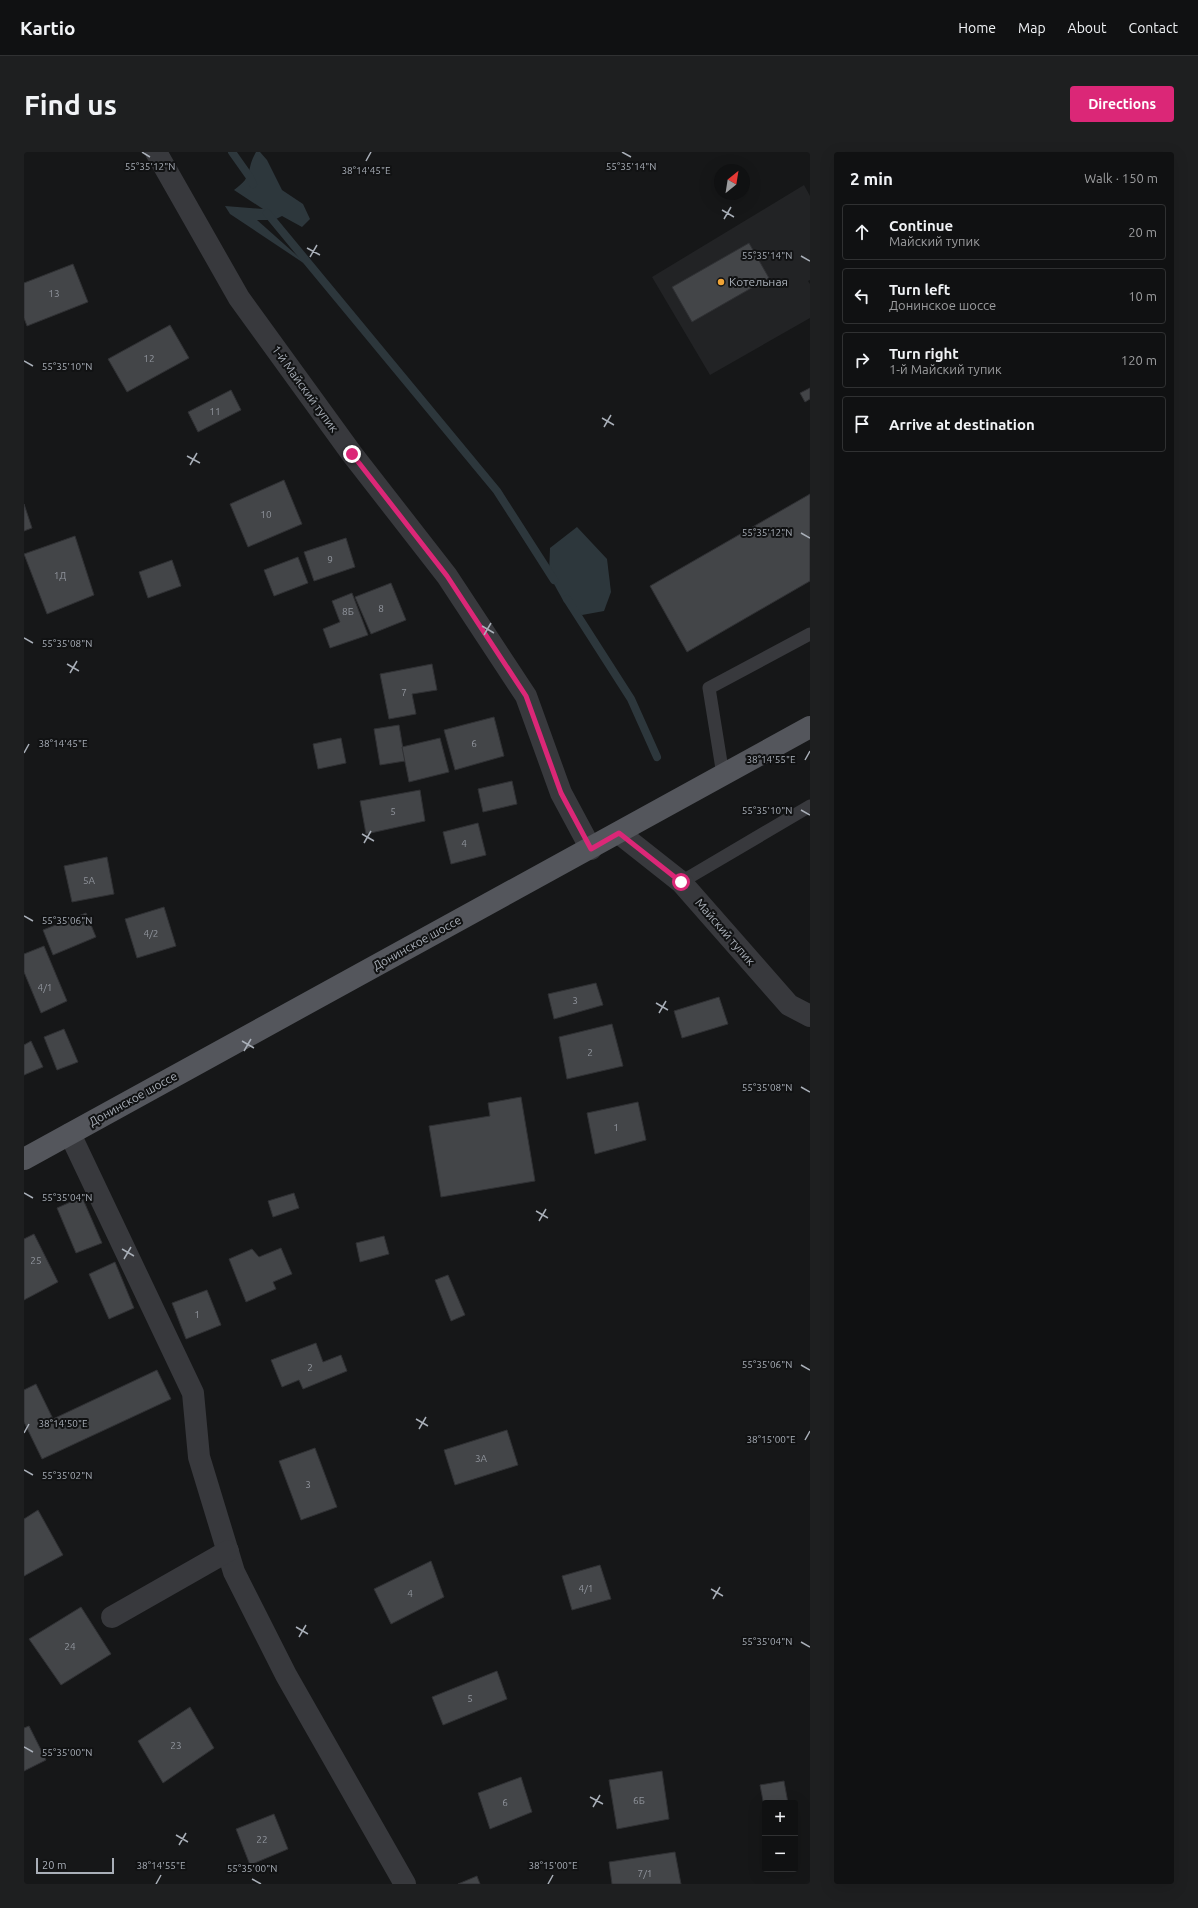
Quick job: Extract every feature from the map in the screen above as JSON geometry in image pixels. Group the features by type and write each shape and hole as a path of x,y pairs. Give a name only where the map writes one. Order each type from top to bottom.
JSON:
{"main road":[{"name":"Донинское шоссе","path":"24,1159 591,849 810,727"}],"street":[{"name":"1-й Майский тупик","path":"156,152 239,298 352,454 447,576 526,696 561,793 591,849"},
{"name":"Майский тупик","path":"619,833 681,882 789,1005 810,1016"},
{"path":"70,1134 193,1393 199,1457 234,1572 286,1675 405,1884"},
{"path":"112,1616 228,1551"}],"lane":[{"path":"723,775 710,688 810,634"},
{"path":"681,882 810,806"}],"shaded area":[{"path":"256,152 260,152 267,160 282,190 303,204 310,219 302,227 282,216 274,220 257,220 311,268 230,214 225,206 263,209 234,190 245,180"},
{"path":"804,185 810,196 810,280 808,281 810,284 810,318 710,375 652,277"},
{"path":"577,527 607,559 611,592 604,611 582,615 564,602 549,575 550,548"}],"building":[{"name":"Котельная","path":"749,243 769,278 692,322 672,287"},
{"path":"73,264 88,302 27,326 24,318 24,283"},
{"path":"170,325 189,358 127,392 108,359"},
{"path":"810,388 810,399 805,402 800,393"},
{"path":"231,390 241,410 198,432 188,412"},
{"path":"284,480 302,524 248,547 230,504"},
{"path":"810,494 810,581 687,652 650,586"},
{"path":"24,504 32,528 24,531"},
{"path":"75,536 94,595 47,614 24,554"},
{"path":"346,538 355,567 314,581 304,552"},
{"path":"298,557 308,583 274,596 264,570"},
{"path":"172,560 181,586 148,598 139,572"},
{"path":"391,583 406,620 371,634 355,597"},
{"path":"352,593 368,635 330,648 323,629 340,622 332,601"},
{"path":"432,664 437,690 412,694 416,714 389,719 380,674"},
{"path":"494,717 504,756 455,770 444,730"},
{"path":"399,725 405,761 380,765 374,729"},
{"path":"341,738 346,763 318,769 313,744"},
{"path":"440,738 449,772 409,782 402,747"},
{"path":"512,781 517,804 483,812 478,789"},
{"path":"420,790 425,821 366,834 360,801"},
{"path":"478,823 486,855 451,864 443,832"},
{"path":"107,857 114,894 72,902 64,866"},
{"path":"164,907 176,946 137,958 125,919"},
{"path":"86,913 96,937 53,955 43,930"},
{"path":"44,946 67,1001 41,1013 24,972 24,954"},
{"path":"596,983 603,1005 554,1019 548,994"},
{"path":"719,997 728,1024 682,1038 674,1011"},
{"path":"612,1024 623,1066 567,1079 559,1037"},
{"path":"64,1029 78,1062 57,1070 44,1037"},
{"path":"31,1041 43,1067 24,1075 24,1045"},
{"path":"521,1097 535,1181 441,1197 429,1126 490,1116 488,1103"},
{"path":"638,1102 646,1140 595,1154 587,1113"},
{"path":"294,1193 299,1208 273,1217 268,1201"},
{"path":"82,1197 102,1243 76,1253 57,1208"},
{"path":"34,1234 58,1282 24,1300 24,1239"},
{"path":"384,1236 389,1254 360,1262 356,1243"},
{"path":"281,1248 292,1274 273,1282 276,1289 246,1302 229,1259 252,1249 259,1257"},
{"path":"115,1262 134,1308 109,1319 89,1274"},
{"path":"448,1275 465,1315 451,1321 435,1280"},
{"path":"207,1290 221,1325 186,1339 172,1303"},
{"path":"316,1343 323,1362 341,1355 347,1371 303,1389 299,1380 282,1387 271,1360"},
{"path":"157,1370 171,1399 42,1459 24,1422 24,1390 36,1384 53,1419"},
{"path":"507,1430 518,1465 455,1485 444,1450"},
{"path":"315,1448 337,1507 301,1520 279,1461"},
{"path":"38,1510 63,1555 24,1576 24,1519"},
{"path":"431,1561 444,1597 391,1624 374,1589"},
{"path":"600,1565 611,1599 572,1610 562,1576"},
{"path":"81,1607 111,1654 61,1685 29,1639"},
{"path":"497,1671 507,1699 443,1725 432,1697"},
{"path":"190,1707 214,1748 163,1783 138,1741"},
{"path":"29,1726 46,1760 24,1771 24,1728"},
{"path":"662,1771 669,1819 617,1829 609,1780"},
{"path":"521,1777 532,1812 490,1829 478,1793"},
{"path":"784,1781 787,1800 763,1800 760,1785"},
{"path":"274,1814 288,1849 250,1865 236,1829"},
{"path":"675,1852 681,1884 612,1884 609,1862"},
{"path":"477,1876 480,1884 458,1884"}],"waterway":[{"path":"232,152 253,184"},
{"path":"267,213 497,491 554,580"},
{"path":"567,599 631,699 657,757"}],"place":[{"name":"Котельная","path":"721,282"}],"route":[{"path":"352,454 447,576 526,696 561,793 591,849 619,833 681,882"}]}
